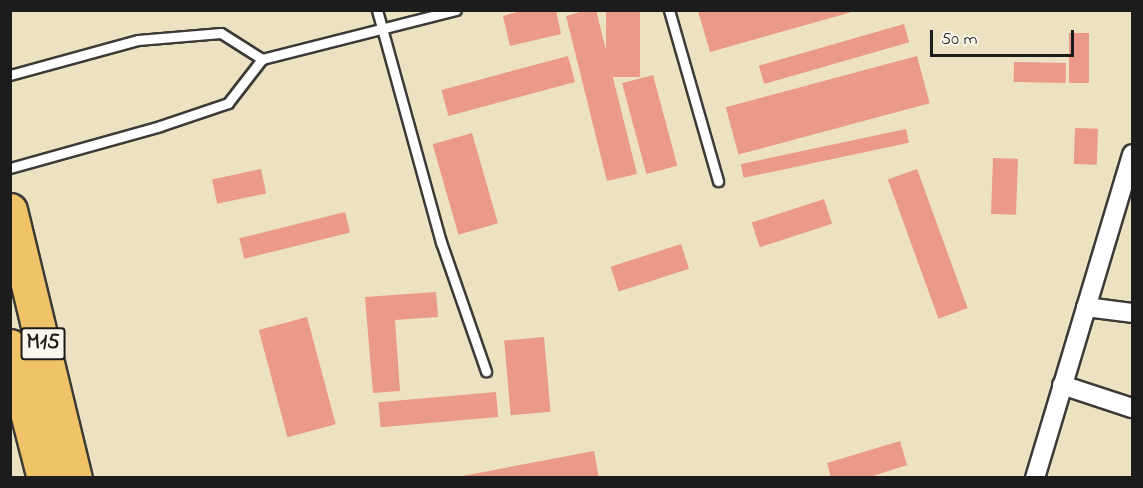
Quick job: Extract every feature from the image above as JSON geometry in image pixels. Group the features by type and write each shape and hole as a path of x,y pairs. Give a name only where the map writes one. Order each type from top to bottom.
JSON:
{"highway":[{"name":"M15","path":"10,210 75,477"},
{"name":"M15","path":"10,346 44,477"}],"street":[{"path":"1035,477 1132,154"},
{"path":"1086,307 1132,313"},
{"path":"1062,385 1132,408"}],"lane":[{"path":"377,10 441,242 486,371"},
{"path":"10,168 160,126 228,103 262,59 456,10"},
{"path":"669,10 718,181"},
{"path":"10,75 138,40 221,33 262,59"}],"building":[{"path":"524,10 556,10 561,34 510,46 503,16"},
{"path":"596,10 637,174 607,181 566,16"},
{"path":"606,10 640,10 640,77 606,77"},
{"path":"701,10 859,10 710,52 698,11"},
{"path":"904,24 909,42 764,84 759,66"},
{"path":"1069,33 1089,33 1089,83 1069,83"},
{"path":"568,56 575,82 448,116 441,90"},
{"path":"917,56 930,103 738,155 726,107"},
{"path":"1014,62 1066,63 1066,83 1014,82"},
{"path":"653,75 677,166 646,174 622,83"},
{"path":"1075,128 1098,129 1097,165 1074,164"},
{"path":"906,129 909,143 744,178 741,164"},
{"path":"472,133 498,223 458,235 433,144"},
{"path":"993,158 1018,159 1016,215 991,214"},
{"path":"261,169 266,193 217,204 212,179"},
{"path":"917,169 968,308 938,319 888,180"},
{"path":"824,199 832,224 760,247 752,222"},
{"path":"345,212 350,232 244,259 239,238"},
{"path":"681,244 689,269 619,292 611,267"},
{"path":"436,292 438,317 395,320 400,391 373,393 365,297"},
{"path":"307,317 336,424 287,437 259,330"},
{"path":"544,337 551,412 511,415 504,340"},
{"path":"496,392 498,417 381,427 378,402"},
{"path":"900,441 907,465 867,478 831,478 827,463"},
{"path":"594,451 599,478 462,478 462,476"}]}
